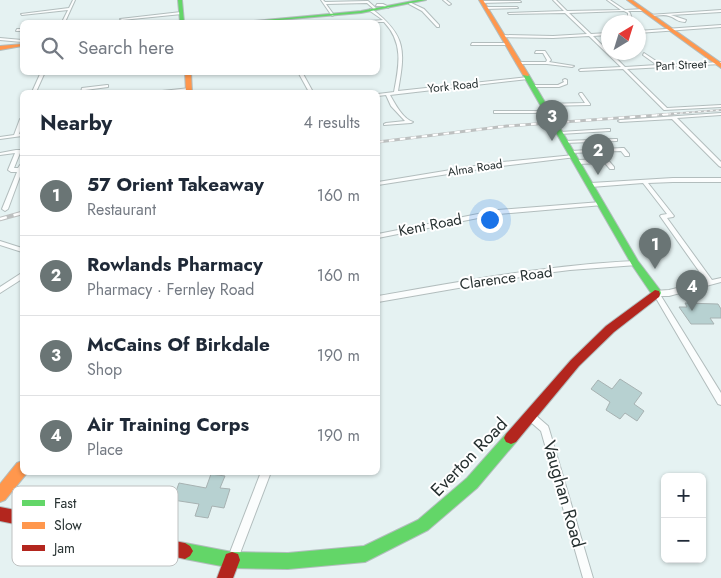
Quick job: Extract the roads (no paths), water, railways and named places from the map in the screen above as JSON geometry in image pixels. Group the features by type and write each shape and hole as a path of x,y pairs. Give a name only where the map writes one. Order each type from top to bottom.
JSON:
{"main road":[{"path":"180,0 182,18"},
{"path":"286,20 388,7 424,0"},
{"path":"630,0 720,64"},
{"path":"483,3 635,263 656,293"},
{"path":"0,48 20,45"},
{"path":"188,75 190,90"},
{"name":"Everton Road","path":"178,549 232,560 288,561 364,554 423,525 472,483 575,363 610,330 656,293"},
{"path":"0,495 20,470"},
{"path":"225,578 232,560"}],"street":[{"path":"65,20 74,0"},
{"path":"444,0 450,4"},
{"path":"554,0 666,109 721,106"},
{"path":"603,0 608,0 625,10 629,15"},
{"path":"323,2 368,2 385,21 394,33 402,50 402,67 396,93"},
{"path":"323,2 332,15"},
{"path":"483,3 520,2"},
{"path":"410,3 423,10 436,27 442,26"},
{"path":"483,3 517,8"},
{"path":"22,14 70,9"},
{"path":"509,13 625,10 666,14 721,11"},
{"path":"666,14 675,18"},
{"path":"122,19 182,18"},
{"path":"380,21 385,21"},
{"path":"646,32 721,26"},
{"path":"472,44 553,36 601,34"},
{"path":"0,39 20,41"},
{"path":"536,52 544,52 549,60 547,63"},
{"path":"646,55 662,66"},
{"path":"518,63 547,63 572,66"},
{"name":"Part Street","path":"581,70 720,64"},
{"path":"35,90 42,75"},
{"path":"302,75 310,90"},
{"name":"York Road","path":"380,95 530,82 559,86 566,83 565,80"},
{"path":"83,90 107,86"},
{"path":"386,124 410,122 393,104 387,94"},
{"path":"500,119 496,111 588,104 580,94"},
{"path":"620,121 721,114"},
{"path":"673,117 721,164"},
{"path":"16,136 20,125"},
{"path":"563,137 608,130"},
{"path":"0,138 20,135"},
{"path":"563,137 615,140"},
{"path":"574,157 622,149 627,154"},
{"path":"0,154 20,151"},
{"path":"20,151 10,169 20,168"},
{"path":"713,156 721,156"},
{"path":"574,157 606,161 612,168"},
{"name":"Alma Road","path":"380,184 492,165 574,157"},
{"path":"5,209 20,173"},
{"path":"591,185 644,181 721,180"},
{"path":"644,181 671,216 663,216 709,282"},
{"name":"Kent Road","path":"380,236 498,212 602,204"},
{"path":"0,243 20,249"},
{"name":"Clarence Road","path":"380,299 517,275 610,264 635,263"},
{"path":"0,290 20,277"},
{"path":"656,293 669,293 721,280"},
{"path":"656,293 721,401"},
{"name":"Vaughan Road","path":"530,416 545,429 588,578"},
{"path":"232,560 265,475"}],"railway":[{"path":"656,115 721,110"},
{"path":"380,142 507,126 673,114"},
{"path":"0,219 20,214"}],"place":[{"name":"McCains Of Birkdale","path":"552,141"},
{"name":"Rowlands Pharmacy","path":"598,175"},
{"name":"57 Orient Takeaway","path":"655,269"},
{"name":"Air Training Corps","path":"692,311"}]}
